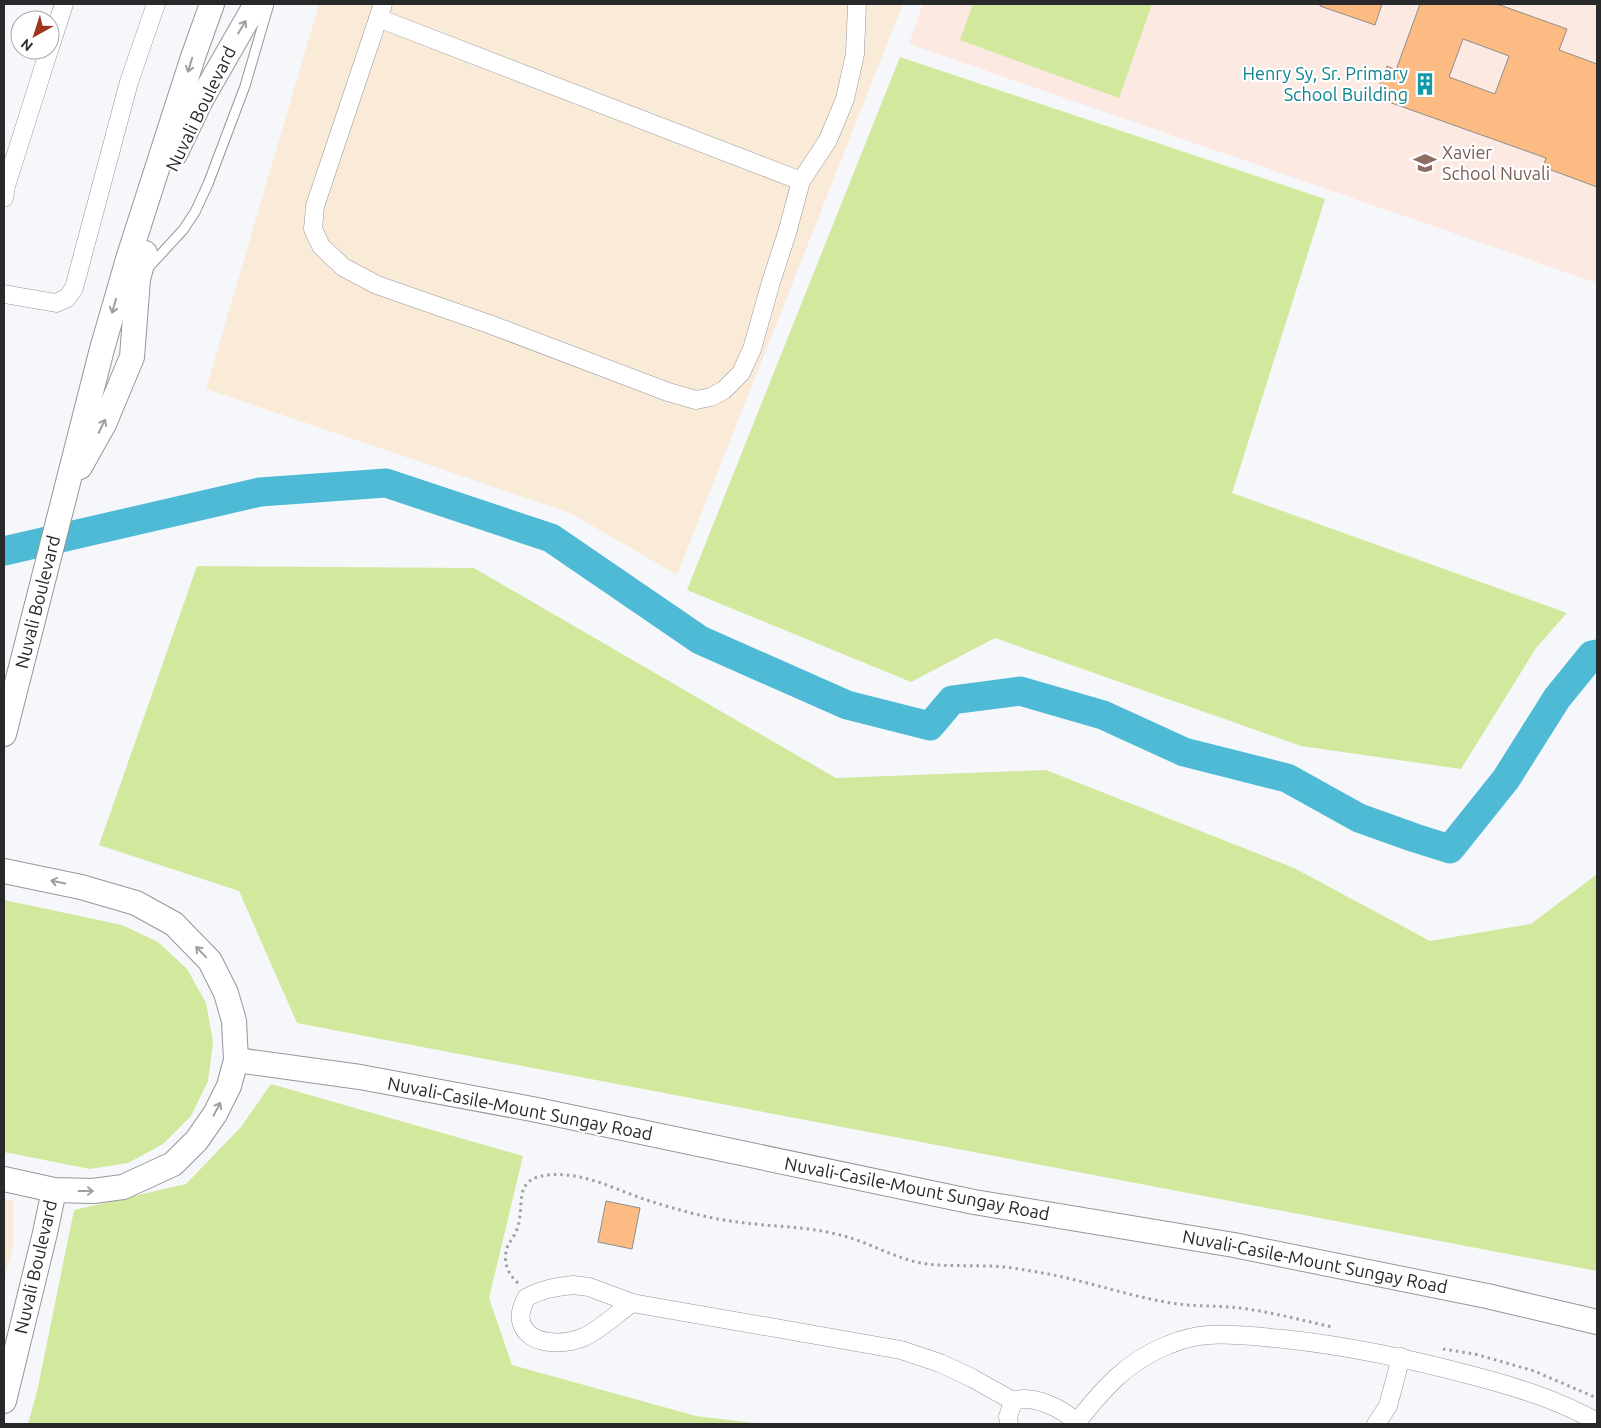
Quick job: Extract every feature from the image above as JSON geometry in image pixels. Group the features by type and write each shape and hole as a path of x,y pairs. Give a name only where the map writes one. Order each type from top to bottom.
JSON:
{"main road":[{"name":"Nuvali Boulevard","path":"61,510 104,424 132,357 138,279 162,191 179,146 212,4"},
{"name":"Nuvali Boulevard","path":"4,734 102,350 128,259 191,97 256,4"},
{"path":"4,871 81,887 136,903 174,924 210,961 226,993 234,1021 236,1060 229,1086 215,1114 197,1140 173,1164 123,1186 93,1191 54,1190 4,1179"},
{"name":"Nuvali-Casile-Mount Sungay Road","path":"236,1060 360,1077 522,1107 974,1202 1253,1248 1487,1296 1597,1322"},
{"name":"Nuvali Boulevard","path":"7,1390 46,1233 54,1190"}],"street":[{"path":"60,17 64,4"},
{"path":"4,294 56,303 67,298 74,288 129,82 156,4"},
{"path":"800,181 380,11 315,206 313,229 321,246 343,267 377,285 490,324 668,392 696,400 711,397 724,390 740,373 752,349 770,282 787,233 800,181 828,140 846,99 855,54 857,4"},
{"path":"4,190 46,60"},
{"path":"632,1303 586,1336 571,1341 553,1342 537,1339 525,1331 520,1319 526,1298 535,1293 558,1286 589,1287 632,1303 901,1350 940,1363 1013,1401 1024,1398 1038,1401 1063,1412 1078,1423 1101,1392 1122,1372 1149,1354 1189,1338 1208,1335 1257,1336 1341,1346 1400,1357 1531,1393 1582,1413 1597,1422"},
{"path":"1376,1424 1388,1406 1400,1357"},
{"path":"1009,1424 1008,1417 1013,1401"}],"lane":[{"path":"138,279 183,230 208,184 245,86 269,4"}],"path":[{"path":"518,1283 508,1270 505,1256 517,1230 521,1193 534,1178 561,1174 586,1178 656,1203 735,1222 807,1229 836,1234 916,1262 951,1266 988,1266 1038,1272 1168,1303 1270,1312 1333,1327"},
{"path":"1438,1349 1475,1354 1534,1371 1597,1398"}],"shaded area":[{"path":"319,4 903,4 677,575 570,513 206,389"},
{"name":"Xavier School Nuvali","path":"923,4 1597,4 1597,283 909,44"},
{"path":"4,1199 13,1201 13,1247 4,1280"}],"green space":[{"path":"973,4 1152,4 1119,98 960,40"},
{"path":"900,57 1325,199 1232,493 1567,613 1536,648 1461,769 1301,746 995,638 911,682 687,590"},
{"path":"197,566 474,568 836,778 1046,770 1294,868 1430,941 1531,924 1597,874 1597,1271 297,1023 239,891 99,845"},
{"path":"4,900 122,925 158,942 187,969 206,1003 213,1042 208,1081 191,1116 163,1144 128,1163 90,1169 4,1152"},
{"path":"271,1084 523,1156 489,1298 512,1365 696,1416 762,1424 28,1424 38,1387 74,1210 186,1184 241,1127"}],"building":[{"path":"1320,4 1382,4 1375,25 1320,6"},
{"name":"Henry Sy, Sr. Primary School Building","path":"1420,4 1497,4 1567,29 1559,50 1597,64 1597,187 1543,167 1546,158 1386,101 1388,95 1377,92 1387,66 1396,70","holes":["1463,39 1509,56 1495,94 1449,77"]},
{"path":"606,1201 640,1208 632,1249 598,1242"}],"waterway":[{"path":"4,551 260,492 386,483 551,538 700,640 847,705 930,726 952,700 1020,691 1103,715 1184,752 1287,778 1359,818 1450,849 1506,779 1557,698 1592,655 1597,654"}],"place":[{"name":"Henry Sy, Sr. Primary School Building","path":"1425,84"},
{"name":"Xavier School Nuvali","path":"1425,163"}]}
